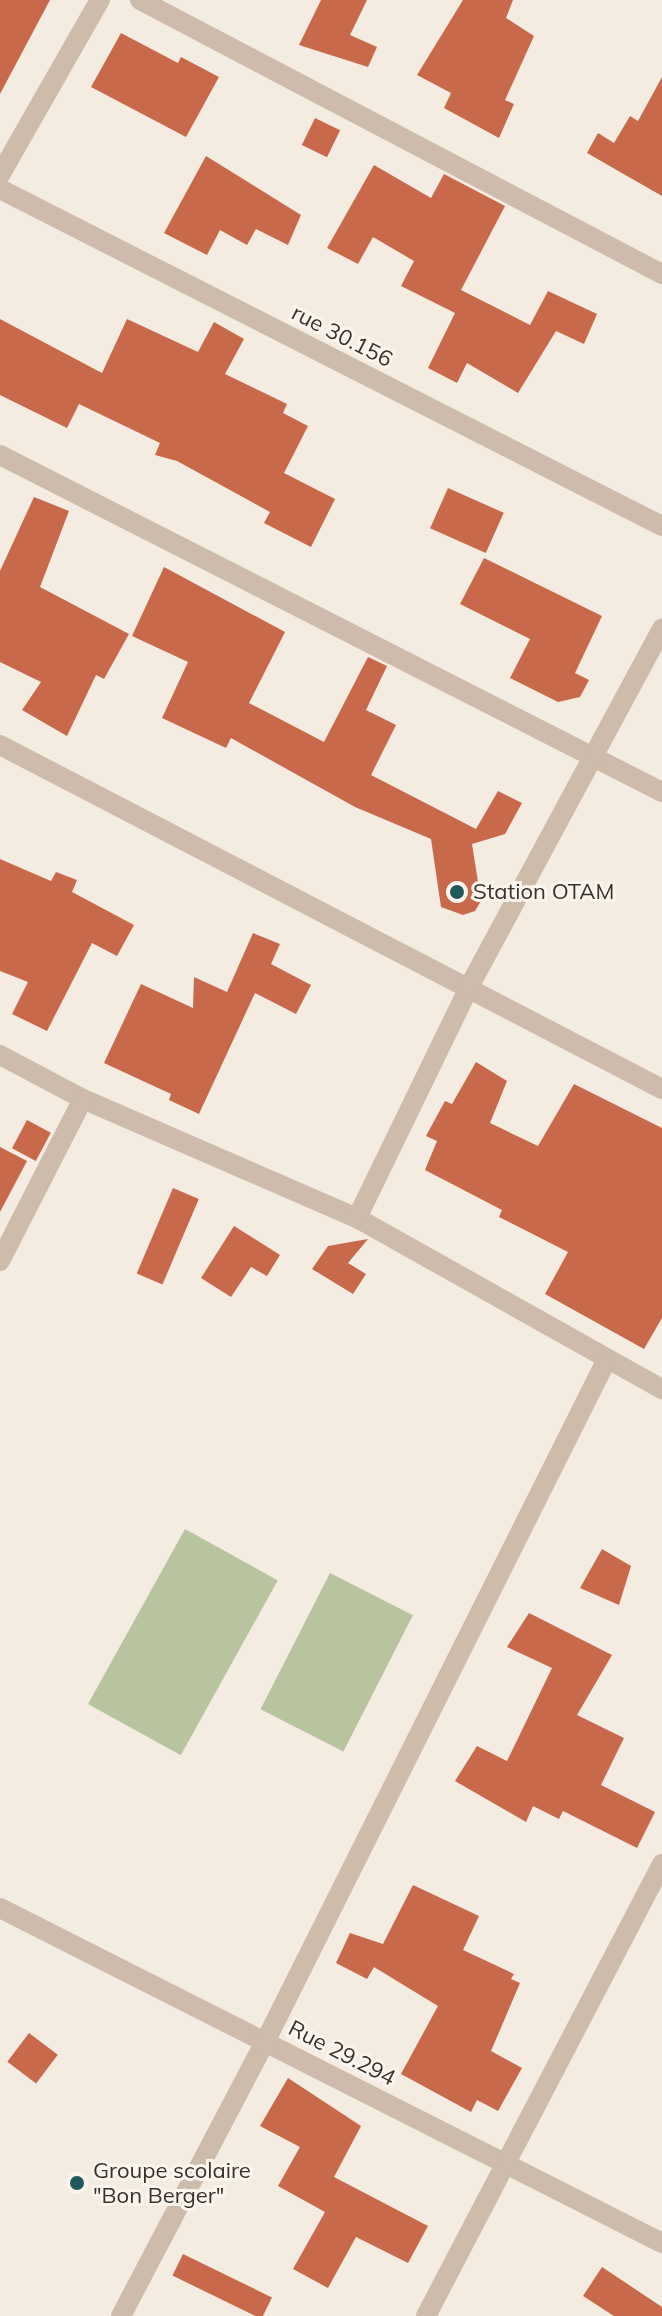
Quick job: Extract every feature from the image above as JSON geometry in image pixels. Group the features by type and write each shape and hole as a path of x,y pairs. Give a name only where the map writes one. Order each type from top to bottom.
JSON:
{"street":[{"path":"0,175 100,0"},
{"path":"140,0 662,274"},
{"name":"rue 30.156","path":"0,189 662,526"},
{"path":"0,455 662,792"},
{"path":"357,1218 469,987 662,629"},
{"path":"0,745 662,1089"},
{"path":"0,1055 83,1099 357,1218 606,1361 662,1389"},
{"path":"0,1261 83,1099"},
{"path":"121,2316 265,2042 606,1361"},
{"path":"426,2316 662,1864"},
{"name":"Rue 29.294","path":"0,1908 662,2243"}],"green space":[{"path":"185,1529 278,1580 181,1755 88,1704"},
{"path":"330,1573 413,1615 343,1752 261,1709"}],"building":[{"path":"0,0 50,0 0,94"},
{"path":"321,0 367,0 350,35 377,47 368,67 299,45"},
{"path":"463,0 513,0 506,18 534,36 505,100 514,104 499,138 444,108 451,93 417,75"},
{"path":"121,33 178,63 181,57 219,77 186,137 91,87"},
{"path":"662,77 662,196 587,153 598,133 614,143 630,116 638,121"},
{"path":"315,118 340,130 327,157 302,145"},
{"path":"206,156 301,215 288,245 256,229 247,245 220,230 207,255 164,233"},
{"path":"374,165 431,198 444,174 505,206 461,290 530,325 548,291 597,314 584,344 556,331 518,393 467,363 457,383 428,368 455,313 401,286 414,261 373,237 358,264 327,248"},
{"path":"0,319 102,373 127,319 198,352 214,322 244,339 225,374 287,404 283,413 308,426 284,473 335,499 311,547 264,523 270,512 177,461 155,455 160,443 79,404 67,428 0,395"},
{"path":"448,488 504,513 486,553 430,528"},
{"path":"34,497 69,511 40,587 129,634 104,679 96,675 67,736 22,710 41,682 0,662 0,571"},
{"path":"484,558 602,616 575,673 589,680 580,697 558,702 510,678 530,639 460,604"},
{"path":"164,567 285,632 249,703 324,742 368,657 387,666 366,710 396,725 371,775 476,829 498,791 522,803 505,834 472,844 481,901 475,911 463,915 441,907 431,839 355,807 231,738 226,748 162,718 188,662 132,636"},
{"path":"0,859 51,881 56,872 77,880 72,892 134,925 117,956 92,943 47,1031 12,1014 28,982 0,971"},
{"path":"253,933 280,944 271,964 311,985 296,1014 255,993 199,1114 169,1100 171,1094 104,1063 141,984 193,1008 194,977 227,992"},
{"path":"476,1062 507,1081 490,1123 538,1146 574,1084 662,1128 662,1318 644,1349 545,1294 568,1252 499,1217 502,1210 425,1170 437,1141 426,1136 445,1101 452,1104"},
{"path":"27,1120 51,1133 36,1161 12,1148"},
{"path":"0,1147 27,1161 0,1212"},
{"path":"173,1188 199,1199 162,1285 137,1274"},
{"path":"234,1226 280,1255 267,1276 251,1267 231,1297 201,1278"},
{"path":"368,1239 348,1263 366,1274 353,1294 312,1269 328,1246"},
{"path":"602,1549 631,1566 619,1605 580,1588"},
{"path":"529,1613 612,1655 577,1715 624,1738 601,1785 655,1812 637,1848 563,1811 559,1819 533,1806 526,1822 455,1781 477,1746 507,1761 552,1668 507,1647"},
{"path":"413,1885 479,1916 463,1950 514,1974 511,1979 520,1983 491,2051 522,2068 498,2111 477,2100 471,2112 401,2074 438,2006 374,1967 367,1979 336,1963 350,1933 383,1944"},
{"path":"29,2033 58,2055 36,2083 7,2062"},
{"path":"288,2078 361,2126 334,2177 428,2226 408,2263 356,2237 328,2288 293,2269 325,2212 278,2186 300,2147 260,2126"},
{"path":"183,2254 272,2297 263,2316 255,2316 172,2276"},
{"path":"602,2267 662,2307 662,2316 614,2316 583,2296"}],"place":[{"name":"Station OTAM","path":"457,892"},
{"name":"Groupe scolaire \"Bon Berger\"","path":"77,2183"}]}
